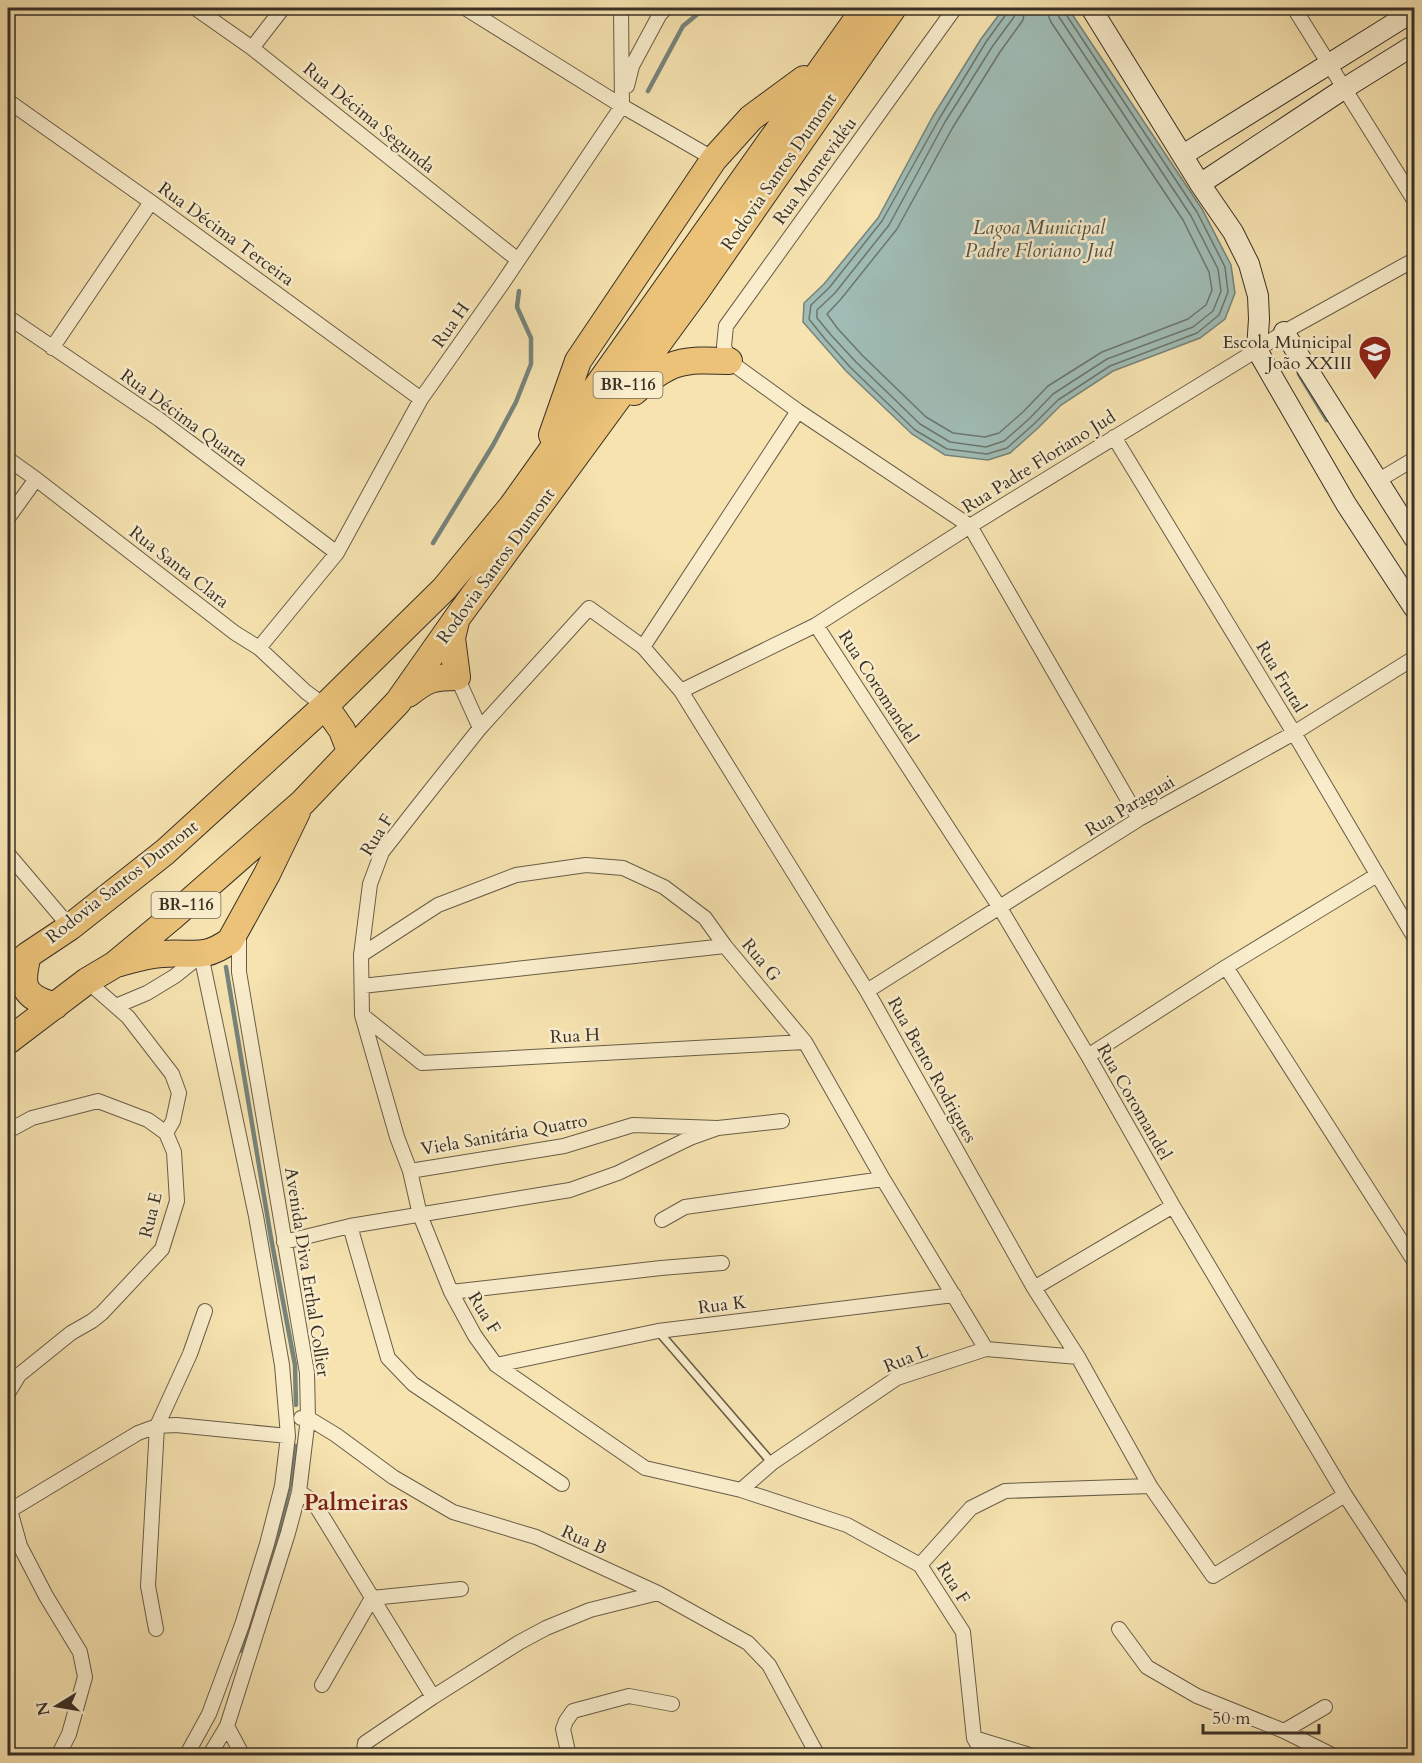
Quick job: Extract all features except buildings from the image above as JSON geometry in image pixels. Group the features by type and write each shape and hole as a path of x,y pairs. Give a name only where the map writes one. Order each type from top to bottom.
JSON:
{"highway":[{"name":"Rodovia Santos Dumont","path":"8,971 70,927 165,852 325,706 444,589 512,506 865,8"},
{"name":"Rodovia Santos Dumont","path":"8,1041 87,981 114,965 172,917 303,802 398,702 695,293 894,8"},
{"path":"542,464 578,362 714,159 751,118 828,59"},
{"path":"605,417 654,374 675,363 697,360 729,361"},
{"path":"398,702 425,682 441,676 457,677 452,638 457,618"},
{"path":"325,706 342,729 350,751"},
{"path":"114,965 147,956 201,955 220,948 230,941 303,802"},
{"path":"28,955 23,976 25,989 40,1001 55,1006"}],"street":[{"name":"Rua Décima Segunda","path":"195,8 252,48 518,260"},
{"path":"252,48 283,8"},
{"path":"465,8 622,106 714,159"},
{"path":"621,8 622,106"},
{"path":"622,106 632,66 666,8"},
{"name":"Rua Montevidéu","path":"729,361 724,346 726,326 955,8"},
{"path":"1091,8 1200,184 1233,232 1249,264 1258,297 1257,350 1346,504 1414,608"},
{"path":"1294,8 1414,200"},
{"path":"1183,155 1414,11"},
{"path":"1200,184 1414,45"},
{"name":"Rua Décima Terceira","path":"8,101 421,399"},
{"name":"Rua H","path":"259,648 337,553 421,399 622,106"},
{"path":"52,348 151,202"},
{"name":"Rua Padre Floriano Jud","path":"681,691 816,625 970,526 1284,332 1414,260"},
{"name":"Rua Décima Quarta","path":"8,317 160,420 337,553"},
{"path":"1259,319 1284,332 1414,538"},
{"path":"729,361 798,411 970,526 1139,819"},
{"path":"643,647 798,411"},
{"name":"Rua Frutal","path":"1114,437 1414,937"},
{"name":"Rua Santa Clara","path":"8,459 235,633 259,648 306,692 325,706"},
{"path":"1379,480 1414,459"},
{"path":"8,518 36,479"},
{"name":"Rua Bento Rodrigues","path":"589,608 643,647 681,691 867,991 1034,1288 1078,1357 1150,1486 1214,1576 1345,1495"},
{"name":"Rua F","path":"589,608 480,728 382,852 370,884 361,955 362,1015 410,1171 420,1215 451,1292 475,1336 496,1365 645,1468 741,1490 847,1525 920,1565 963,1632 974,1738"},
{"name":"Rua Coromandel","path":"816,625 1000,908 1173,1206 1345,1495 1414,1600"},
{"name":"Rua Paraguai","path":"867,991 1139,819 1294,734 1414,658"},
{"path":"457,677 480,728"},
{"path":"8,854 70,927"},
{"name":"Rua G","path":"361,955 438,905 516,875 586,865 623,868 664,887 705,918 725,946 805,1042 883,1179 986,1349"},
{"path":"1088,1056 1377,874"},
{"name":"Avenida Diva Erthal Collier","path":"209,1755 227,1726 285,1545 299,1492 308,1418 307,1373 239,972 239,924"},
{"path":"362,986 725,946"},
{"path":"116,1006 147,993 175,976 201,955 256,1216 282,1365 288,1436 282,1486 242,1625 209,1714 186,1755"},
{"path":"1226,967 1414,1260"},
{"path":"8,1131 32,1118 98,1101 148,1120 166,1133 173,1121 179,1093 172,1074 128,1017 87,981"},
{"name":"Rua H","path":"362,1015 422,1063 805,1042"},
{"name":"Viela Sanitária Quatro","path":"410,1171 564,1146 633,1125 718,1128 782,1121"},
{"path":"284,1242 350,1226 570,1190 618,1173 690,1138 718,1128"},
{"name":"Rua E","path":"8,1393 18,1375 71,1333 93,1321 162,1249 177,1201 174,1152 166,1133"},
{"path":"662,1220 685,1207 883,1179"},
{"path":"1034,1288 1173,1206"},
{"path":"350,1226 388,1358 413,1384 562,1484"},
{"path":"451,1292 722,1263"},
{"name":"Rua K","path":"496,1365 658,1331 954,1295"},
{"path":"156,1629 148,1586 157,1426 190,1354 205,1311"},
{"name":"Rua L","path":"741,1490 772,1463 897,1378 986,1349 1078,1357"},
{"path":"287,1419 308,1418"},
{"name":"Rua B","path":"308,1418 336,1435 393,1477 453,1512 536,1537 658,1593 748,1643 769,1665 818,1755"},
{"path":"58,1755 69,1734 85,1677 80,1652 46,1596 20,1546 8,1506 138,1433 157,1426 176,1425 288,1436"},
{"path":"920,1565 971,1508 1005,1491 1150,1486"},
{"path":"299,1492 313,1501 433,1697"},
{"path":"372,1598 461,1589"},
{"path":"363,1755 365,1743 520,1642 546,1628 590,1610 658,1593"},
{"path":"322,1685 372,1598"},
{"path":"1119,1629 1147,1667 1197,1696 1284,1731 1334,1755"},
{"path":"569,1755 563,1729 573,1711 629,1696 672,1704"},
{"path":"1284,1731 1325,1707"},
{"path":"227,1726 243,1755"},
{"path":"974,1738 984,1755"},
{"path":"974,1738 1034,1755"}],"lane":[{"path":"658,1331 772,1463"}],"water":[{"name":"Lagoa Municipal Padre Floriano Jud","path":"1004,8 1068,8 1202,209 1231,265 1235,293 1225,319 1200,338 1113,371 1061,405 1010,453 988,460 945,455 912,434 846,371 803,322 804,303 824,284 878,218 933,116 981,39"}],"waterway":[{"path":"648,91 683,26 705,8"},
{"path":"433,543 493,445 516,402 531,364 531,338 517,307 519,291"},
{"path":"1299,374 1327,420"},
{"path":"226,967 271,1238 295,1365 296,1405"},
{"path":"242,1651 281,1524 296,1446"}],"place":[{"name":"Escola Municipal João XXIII","path":"1375,381"}],"district":[{"name":"Palmeiras","path":"356,1502"}]}
